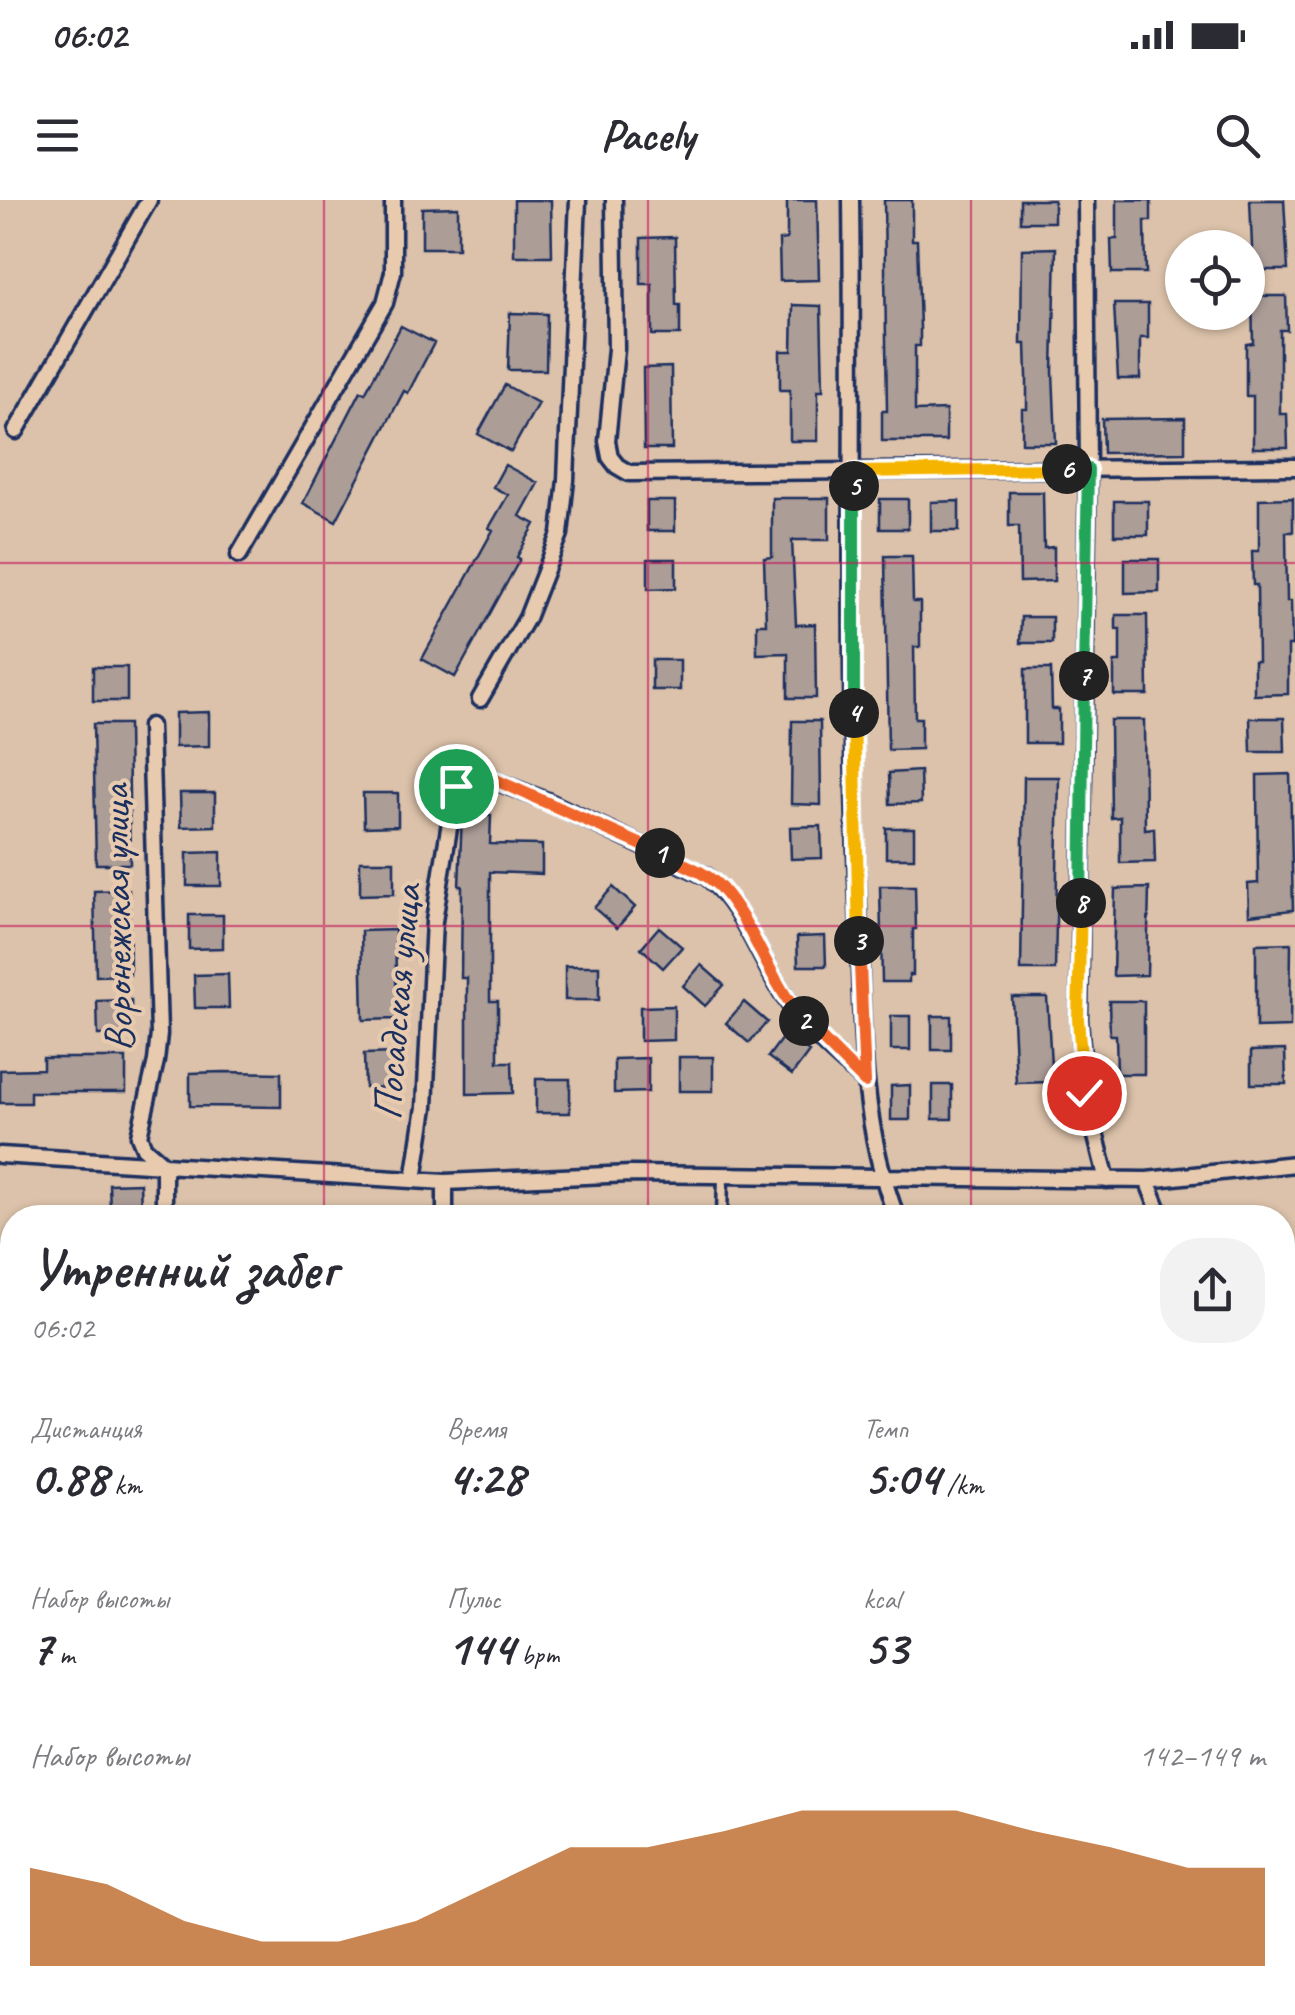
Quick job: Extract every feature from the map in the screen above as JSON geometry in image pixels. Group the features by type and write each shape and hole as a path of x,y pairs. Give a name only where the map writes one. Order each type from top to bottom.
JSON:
{"street":[{"path":"16,431 149,200"},
{"path":"239,555 385,303 393,272 393,200"},
{"path":"480,698 526,618 546,577 560,534 566,480 578,200"},
{"path":"614,200 616,349 607,441 610,456 629,473 1295,467"},
{"path":"851,200 854,808 865,1082 881,1176 893,1205"},
{"path":"1086,200 1088,469 1078,1019 1084,1093 1107,1180"},
{"name":"Воронежская улица","path":"150,726 158,1034 156,1062 139,1136 144,1148 164,1165 164,1205"},
{"name":"Посадская улица","path":"414,1180 426,1107 434,921 456,786 464,774 480,773 547,800 706,876 721,888 736,910 790,1005 865,1082"},
{"path":"0,1155 444,1182 632,1174 1147,1180 1295,1164"},
{"path":"1147,1180 1157,1205"},
{"path":"444,1182 445,1205"}],"lane":[{"path":"722,1175 722,1205"}],"building":[{"path":"514,200 551,200 552,256 514,256"},
{"path":"787,200 817,200 819,280 780,281 779,240 787,239"},
{"path":"884,200 912,200 920,328 920,346 915,346 915,411 946,410 946,441 882,441 882,411 887,411"},
{"path":"1020,200 1054,200 1054,222 1020,222"},
{"path":"1117,200 1151,200 1151,221 1145,221 1146,273 1112,273 1111,239 1117,239"},
{"path":"1250,200 1284,200 1288,270 1265,270 1265,230 1251,230"},
{"path":"458,207 458,248 422,248 422,208"},
{"path":"675,237 680,335 652,335 652,284 641,284 641,238"},
{"path":"1056,248 1056,443 1022,443 1027,376 1026,344 1021,344 1022,249"},
{"path":"1265,296 1286,296 1287,330 1280,330 1280,414 1287,414 1288,448 1253,448 1253,396 1246,396 1246,344 1253,343 1253,330 1265,330"},
{"path":"1114,304 1148,304 1148,338 1140,338 1140,379 1118,379"},
{"path":"793,305 821,306 823,390 818,390 818,441 790,441 790,390 780,390 780,351 792,351"},
{"path":"510,313 547,314 546,370 508,370"},
{"path":"401,326 434,343 408,393 404,391 336,521 303,503 361,391 365,393"},
{"path":"671,367 672,449 644,449 643,368"},
{"path":"505,385 538,403 511,452 478,434"},
{"path":"1185,418 1185,452 1103,453 1102,419"},
{"path":"505,465 538,483 520,516 535,524 455,677 422,659 508,495 493,487"},
{"path":"1009,492 1043,492 1044,548 1054,547 1054,581 1020,582 1019,526 1009,526"},
{"path":"772,498 829,498 829,540 792,540 796,625 815,624 816,698 788,698 788,653 757,654 757,624 766,624 764,558 772,557"},
{"path":"1293,498 1293,532 1286,532 1292,646 1288,646 1288,694 1254,695 1254,661 1258,661 1257,585 1253,585 1252,551 1259,551 1259,499"},
{"path":"880,499 908,499 908,529 880,529"},
{"path":"647,501 675,501 675,531 647,531"},
{"path":"959,501 959,531 931,531 931,502"},
{"path":"1114,501 1148,501 1148,535 1114,535"},
{"path":"885,556 912,556 913,602 920,602 920,647 914,647 915,718 921,718 921,749 888,750"},
{"path":"648,559 676,559 676,588 648,589"},
{"path":"1125,559 1159,559 1159,592 1125,593"},
{"path":"1116,615 1147,615 1148,695 1114,695 1114,662 1120,662"},
{"path":"1021,617 1052,617 1052,643 1020,643"},
{"path":"652,660 680,660 680,690 652,690"},
{"path":"93,667 127,667 127,701 93,701"},
{"path":"1025,669 1051,669 1052,709 1059,709 1059,743 1025,743"},
{"path":"209,712 209,746 175,747 175,713"},
{"path":"1250,718 1284,718 1285,752 1251,752"},
{"path":"1110,720 1144,720 1145,829 1154,828 1155,862 1120,863 1120,817 1111,818"},
{"path":"792,721 820,721 821,805 791,804"},
{"path":"93,724 128,724 130,864 96,864"},
{"path":"920,771 921,803 890,804 889,773"},
{"path":"1290,774 1293,910 1249,915 1248,884 1258,883 1257,775"},
{"path":"1024,777 1059,777 1055,970 1021,970"},
{"path":"180,793 215,793 215,826 181,827"},
{"path":"363,793 398,793 398,826 364,827"},
{"path":"462,815 491,815 490,844 542,845 542,874 490,872 490,1001 498,1001 498,1062 512,1062 513,1093 467,1094 467,978 461,978 459,886"},
{"path":"821,826 822,858 791,859 790,827"},
{"path":"886,828 914,828 914,858 886,858"},
{"path":"221,852 221,886 187,886 187,853"},
{"path":"360,861 394,861 394,894 360,895"},
{"path":"880,886 915,886 916,929 913,975 909,975 909,982 882,982"},
{"path":"613,887 635,907 617,928 594,908"},
{"path":"1149,888 1147,975 1113,976 1115,889"},
{"path":"129,890 130,975 96,976 94,891"},
{"path":"189,915 223,915 223,948 189,949"},
{"path":"659,927 682,947 663,968 641,948"},
{"path":"395,930 397,1019 363,1020 361,931"},
{"path":"825,936 826,966 798,966 797,937"},
{"path":"1291,943 1290,1027 1256,1028 1256,944"},
{"path":"701,965 724,985 705,1006 683,986"},
{"path":"565,966 599,966 599,1000 565,1000"},
{"path":"228,974 229,1008 195,1008 194,975"},
{"path":"1012,997 1047,997 1052,1082 1016,1083"},
{"path":"131,1000 132,1034 98,1035 97,1001"},
{"path":"1109,1001 1144,1001 1144,1074 1117,1074 1116,1035 1110,1035"},
{"path":"744,1002 767,1022 749,1043 726,1023"},
{"path":"674,1006 674,1040 640,1041 640,1007"},
{"path":"891,1016 910,1016 910,1050 891,1050"},
{"path":"932,1016 951,1016 951,1050 932,1050"},
{"path":"785,1034 809,1052 792,1075 768,1057"},
{"path":"1285,1050 1286,1084 1251,1084 1251,1051"},
{"path":"398,1053 399,1087 365,1088 364,1054"},
{"path":"679,1057 713,1057 713,1091 679,1091"},
{"path":"43,1058 126,1058 126,1092 30,1092 30,1103 0,1103 0,1070 43,1069"},
{"path":"648,1058 648,1092 614,1093 614,1059"},
{"path":"190,1073 281,1073 281,1107 190,1106"},
{"path":"536,1079 570,1079 570,1113 536,1113"},
{"path":"910,1085 910,1120 891,1120 891,1086"},
{"path":"933,1085 952,1085 952,1119 933,1119"},
{"path":"140,1183 141,1205 110,1205 109,1184"}],"route":[{"path":"456,786 464,774 480,773 547,800 706,876 721,888 736,910 790,1005 865,1082 854,808 854,472 1088,469 1078,1019 1084,1093"}]}
